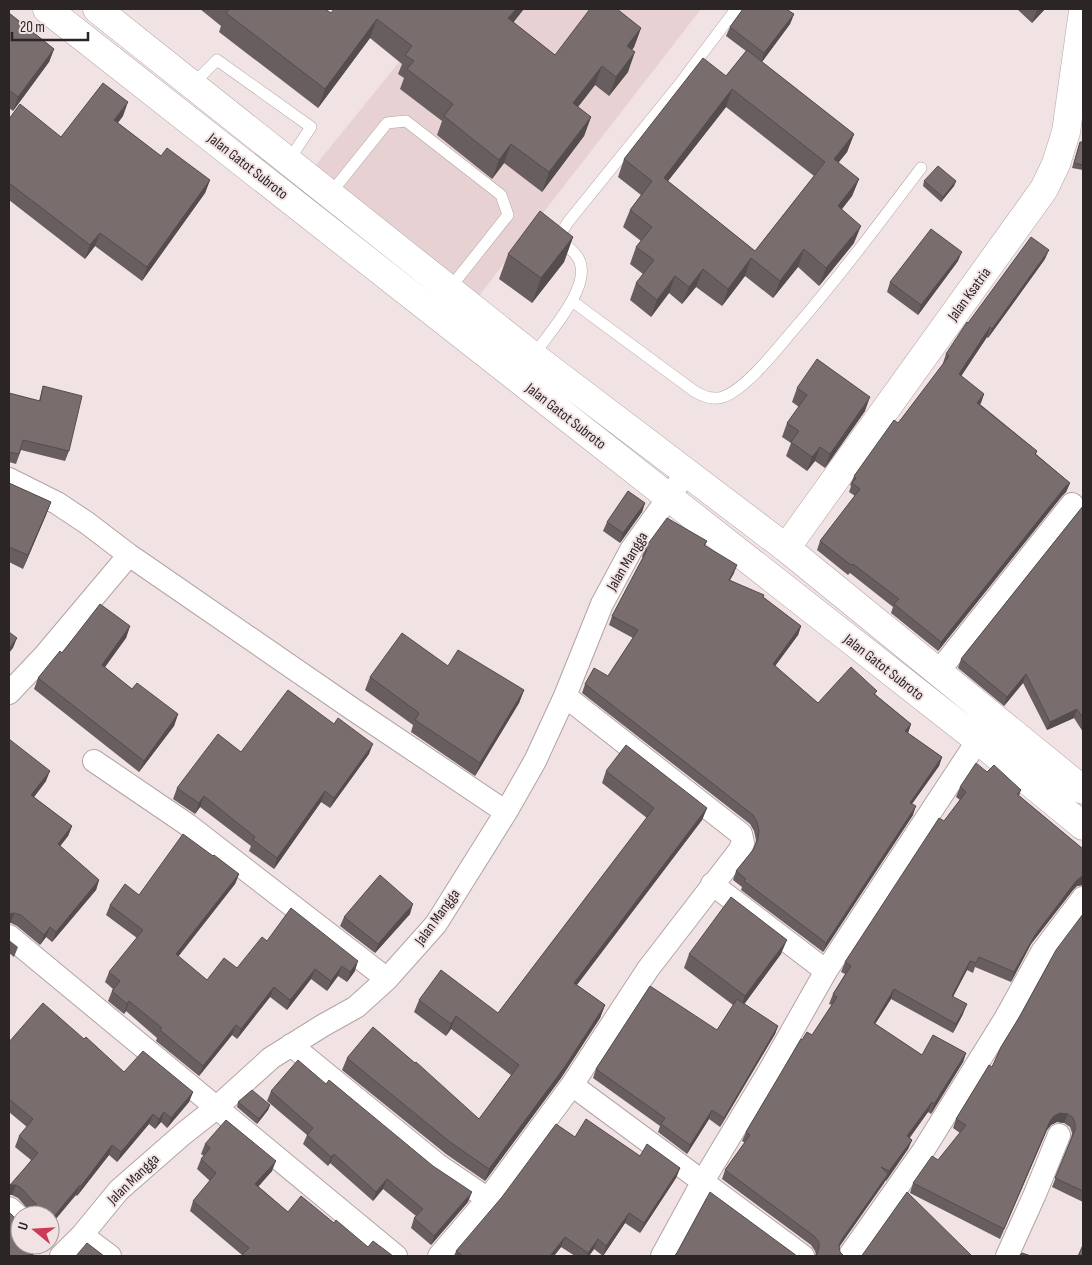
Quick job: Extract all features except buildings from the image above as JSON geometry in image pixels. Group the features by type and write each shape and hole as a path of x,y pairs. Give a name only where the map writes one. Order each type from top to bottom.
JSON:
{"street":[{"name":"Jalan Gatot Subroto","path":"48,9 978,740 1083,826"},
{"name":"Jalan Gatot Subroto","path":"97,9 450,288 533,356 786,548 1083,790"},
{"name":"Jalan Ksatria","path":"786,548 1044,189 1056,164 1066,132 1083,11"},
{"path":"365,258 384,237"},
{"name":"Jalan Mangga","path":"60,1250 82,1235 119,1190 216,1108 271,1058 356,1006 387,980 436,924 506,812 535,761 565,696 602,604 631,550 686,473"},
{"path":"9,479 57,503 87,523 128,555 506,812"},
{"path":"938,672 1072,504"},
{"path":"9,693 44,656 128,555"},
{"path":"439,1256 488,1199 572,1085 648,969 739,851 743,843 740,834 565,696"},
{"path":"662,1256 703,1181 767,1075 826,971 978,740 995,718"},
{"path":"94,761 188,825 387,980"},
{"path":"712,884 826,971"},
{"path":"850,1256 923,1151 1005,1019 1042,952 1083,898"},
{"path":"9,936 396,1256"},
{"path":"291,1045 438,1165 488,1199"},
{"path":"572,1085 803,1256"},
{"path":"1007,1256 1059,1135"},
{"path":"82,1235 110,1256"}],"lane":[{"path":"533,356 572,301 581,280 581,265 577,256 562,241 560,236 563,230 678,86 736,9"},
{"path":"192,84 217,60 311,127 289,160"},
{"path":"330,194 387,123 406,121 493,189 500,195 508,215 450,288"},
{"path":"572,301 694,391 709,397 722,397 739,387 767,362 832,286 921,168"}],"shaded area":[{"path":"442,9 701,9 478,297 315,166"}]}
